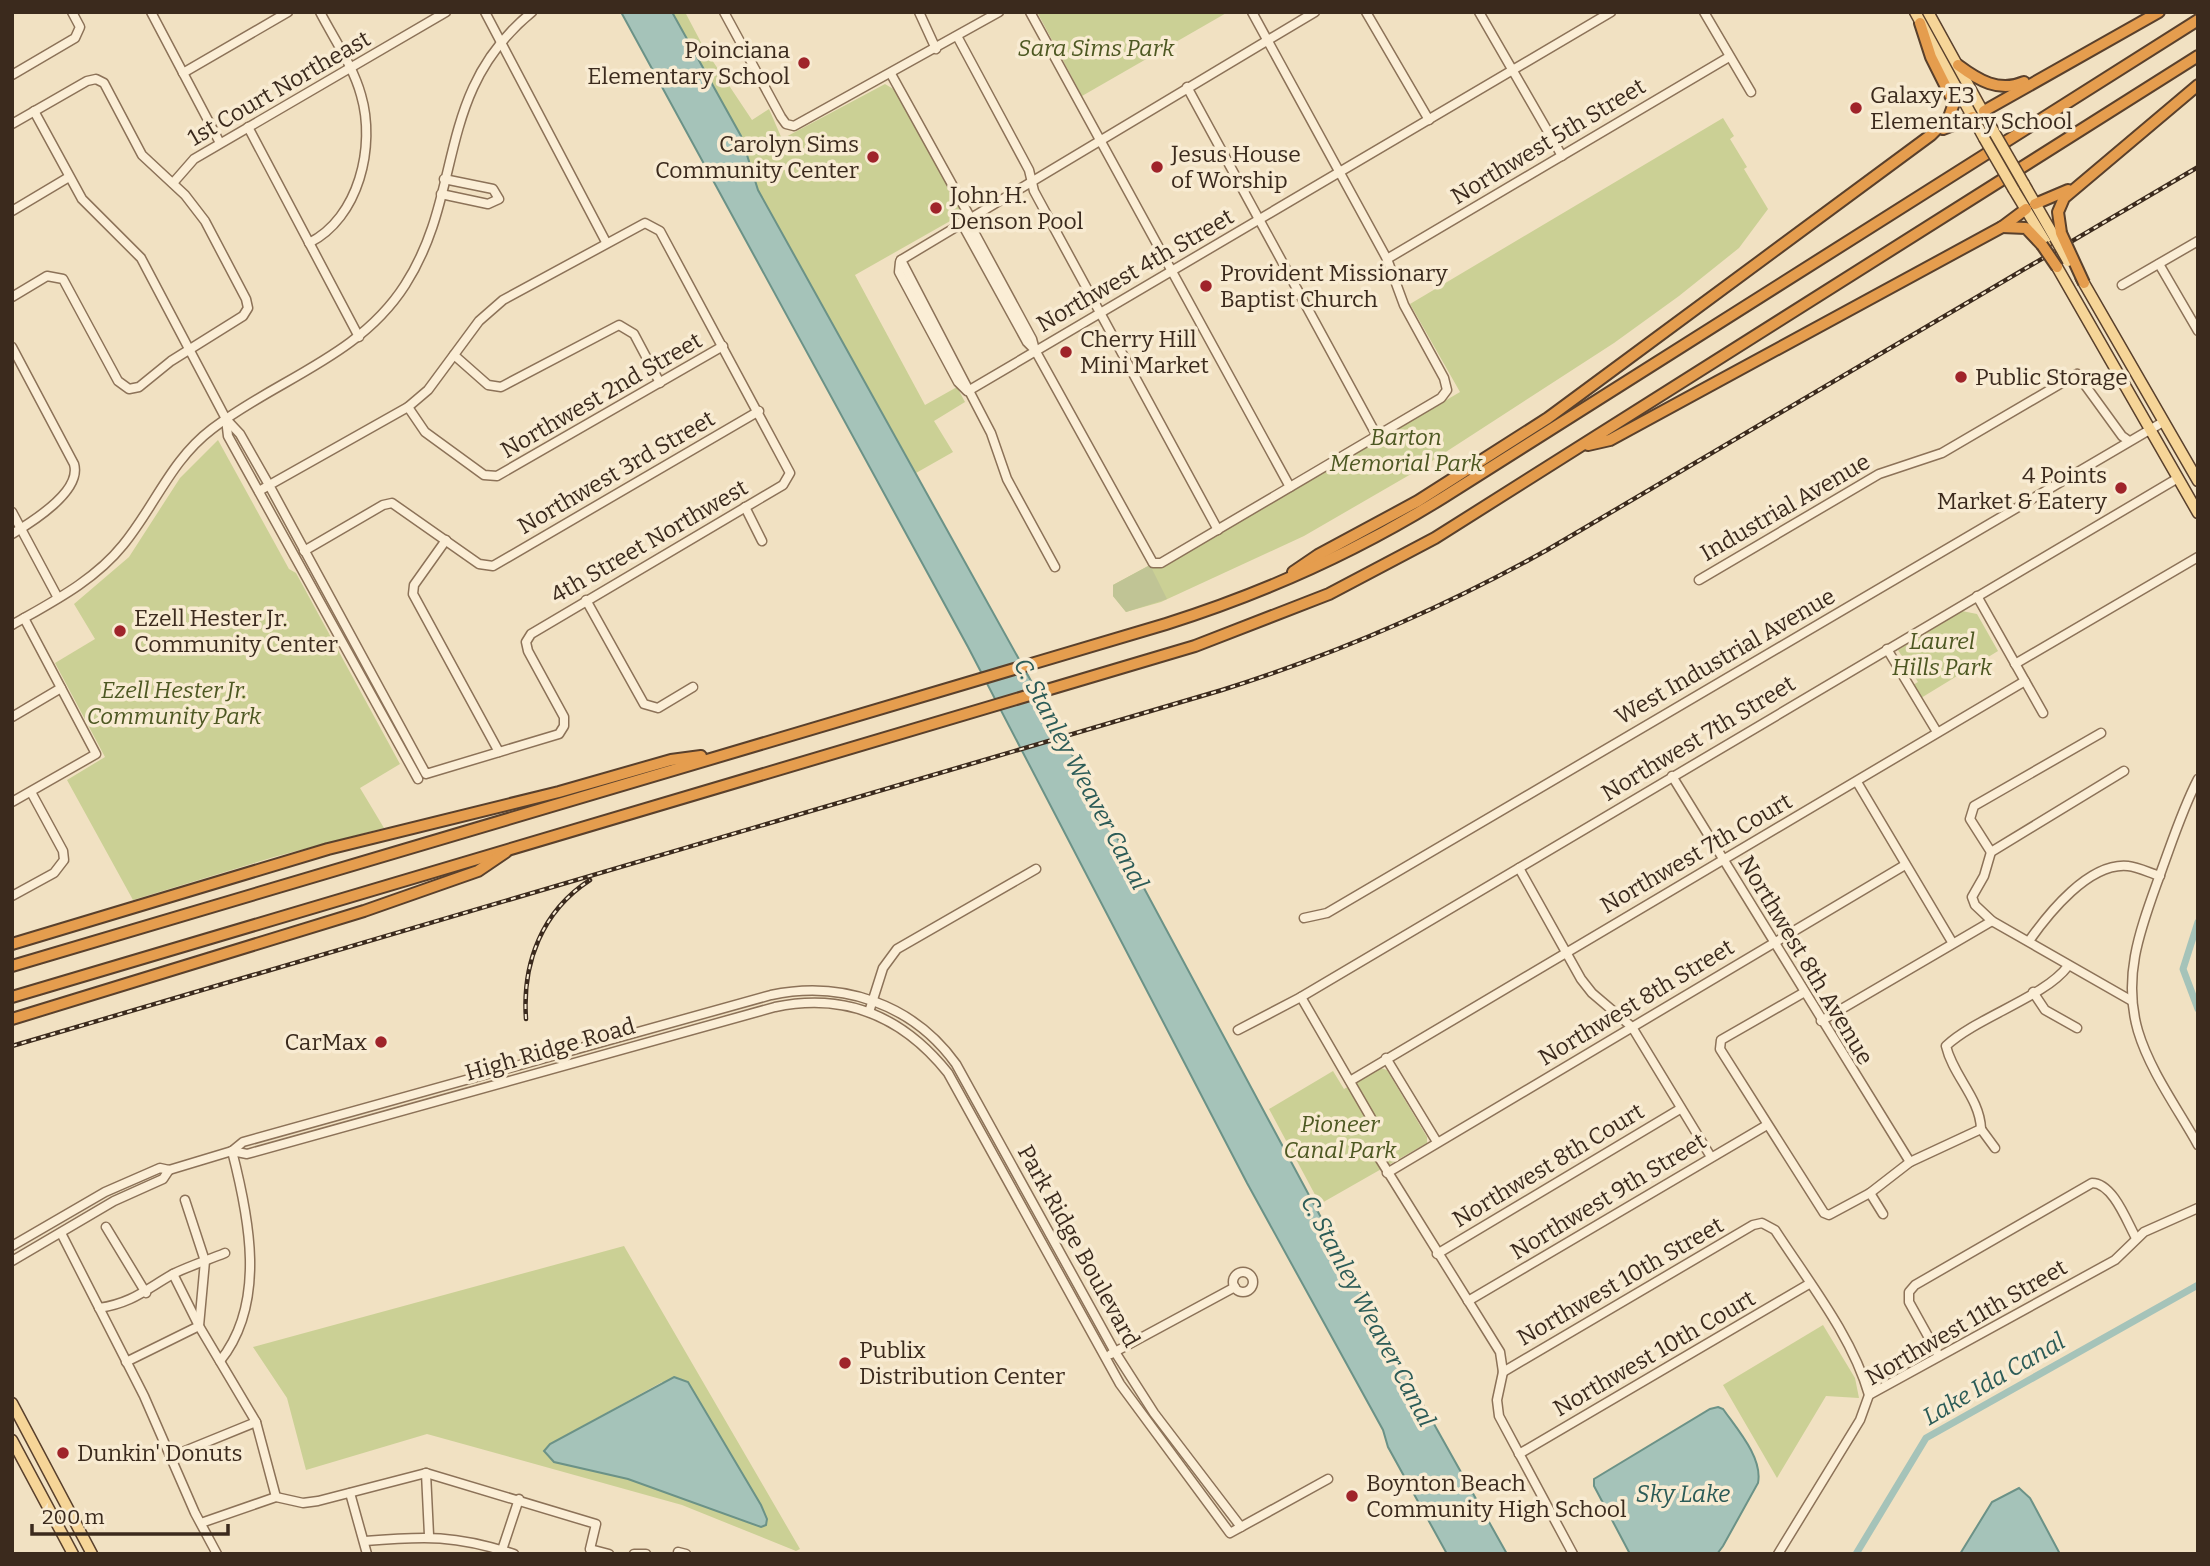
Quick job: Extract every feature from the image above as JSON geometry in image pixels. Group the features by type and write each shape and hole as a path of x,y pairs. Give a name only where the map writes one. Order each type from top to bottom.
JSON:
{"highway":[{"path":"1984,111 2159,12"},
{"path":"12,966 1188,617 1277,584 1341,555 1424,510 2198,20"},
{"path":"1277,584 1318,555 1399,512 1548,418 1931,135 1950,117 1954,103 1931,57 1920,23"},
{"path":"12,997 1218,638 1329,594 1435,538 2198,56"},
{"path":"1958,65 1980,80 2004,86 2020,84 2062,66"},
{"path":"1579,447 1610,440 2002,227 2031,206 2058,196 2088,175 2198,85"},
{"path":"1931,135 1973,117"},
{"path":"2057,267 2051,240 2061,202 2088,175"},
{"path":"2002,227 2026,228 2051,240 2084,283"},
{"path":"12,944 351,843 571,789 671,760 733,752"},
{"path":"12,1018 410,895 478,871 515,846"}],"main road":[{"path":"1914,12 2014,190 2031,206"},
{"path":"1928,12 2024,184 2031,206 2051,240"},
{"path":"1973,117 1984,111"},
{"path":"2057,267 2197,511"},
{"path":"2084,283 2198,481"},
{"path":"12,1403 92,1554"},
{"path":"28,1435 12,1439 73,1554"}],"street":[{"path":"12,75 80,33 72,12"},
{"path":"151,12 220,144"},
{"path":"183,73 288,12"},
{"path":"309,243 340,220 355,191 365,148 366,118 359,89 320,12"},
{"name":"1st Court Northeast","path":"173,183 191,162 446,12"},
{"path":"485,12 606,242"},
{"path":"12,625 86,580 114,556 134,531 176,464 200,438 226,419 328,359 359,337 390,307 414,271 432,232 465,102 501,43 532,12"},
{"path":"724,12 786,124 799,125 999,12"},
{"path":"919,12 936,49"},
{"path":"1030,12 1290,487"},
{"path":"891,74 1027,342 1035,350 1150,561 1161,563 1441,398 1447,390 1444,378 1404,305 1387,259 1252,12"},
{"path":"1055,568 1007,479 991,433 941,343 901,260 1315,12"},
{"path":"1366,12 1429,120"},
{"path":"1479,12 1562,156"},
{"path":"1592,12 1597,21"},
{"name":"Northwest 4th Street","path":"968,391 1611,12"},
{"path":"1704,12 1751,92"},
{"path":"957,36 1029,170 1034,191 1218,530"},
{"name":"Northwest 5th Street","path":"1387,259 1729,57"},
{"path":"12,123 87,81 96,79 104,83 142,155 173,183 205,221 246,299 248,308 243,316 189,349 139,387 125,388 118,381 64,279 47,276 12,297"},
{"path":"1187,87 1377,436"},
{"path":"34,111 69,177 92,212 135,250 226,419 240,434 269,485 422,776"},
{"path":"248,127 359,337"},
{"path":"12,211 69,177"},
{"path":"441,194 488,204 499,200 493,189 444,179"},
{"path":"259,491 408,408 428,390 479,321 503,300 641,223 658,228 759,411"},
{"path":"2122,285 2198,241"},
{"path":"2159,264 2198,331"},
{"path":"454,355 488,385 501,387 610,327 619,325 627,328 660,383"},
{"path":"12,346 76,469 75,478 58,500 12,534"},
{"name":"Northwest 2nd Street","path":"408,408 425,432 484,475 497,476 723,346"},
{"name":"Industrial Avenue","path":"1699,580 1879,474 1942,453 2077,374 2122,436 2129,441"},
{"name":"4th Street Northwest","path":"499,752 554,736 564,726 564,717 528,651 527,642 534,631 783,485 790,473 759,411"},
{"name":"Northwest 3rd Street","path":"446,540 479,564 492,566 759,411"},
{"path":"226,419 228,436 422,776"},
{"name":"West Industrial Avenue","path":"1304,918 1327,913 2163,422"},
{"name":"Northwest 7th Street","path":"1238,1030 1301,997 2178,478"},
{"path":"304,551 387,504 396,505 446,540 414,585 413,594 499,752 422,776"},
{"path":"745,507 762,541"},
{"path":"12,512 58,598"},
{"path":"2015,664 2198,557"},
{"path":"1977,596 2043,713"},
{"path":"586,600 644,704 658,708 693,687"},
{"path":"12,802 96,754 24,618"},
{"path":"1887,649 1937,732"},
{"name":"Northwest 7th Court","path":"1386,1058 2025,681"},
{"path":"12,717 61,688"},
{"path":"1991,852 1970,819 1974,806 2101,733"},
{"path":"2124,771 1991,852 1972,897 1975,905 1992,921 2132,1001"},
{"name":"Northwest 8th Avenue","path":"1672,776 1772,943 1910,1162"},
{"path":"2198,779 2137,941 2132,968 2132,1001 2146,1050 2198,1145"},
{"path":"1857,782 1952,942"},
{"path":"12,896 54,873 64,860 63,851 31,792"},
{"name":"Northwest 8th Street","path":"1387,1173 1905,865"},
{"path":"2029,941 2059,902 2095,877 2127,866 2160,876"},
{"path":"1519,868 1592,993 1632,1027 1711,1157"},
{"path":"869,1012 883,968 897,949 1036,869"},
{"path":"1821,1021 1992,921"},
{"path":"1995,1148 1981,1129 1981,1114 1949,1059 1947,1046 1957,1036 2033,992 2068,966"},
{"name":"High Ridge Road","path":"12,1246 92,1200 160,1168 169,1170 232,1151 243,1142 793,992 826,990 872,1000"},
{"path":"793,992 794,1003"},
{"path":"2033,992 2045,1010 2077,1028"},
{"path":"1803,993 1721,1040 1720,1049 1818,1208 1829,1215 1870,1192 1910,1162 1981,1129"},
{"path":"1301,997 1371,1118"},
{"name":"Park Ridge Boulevard","path":"869,1012 917,1039 954,1084 1104,1358 1168,1452 1230,1533 1241,1527 1178,1444 1115,1352 965,1079 931,1035 907,1017 872,1000"},
{"name":"High Ridge Road","path":"232,1151 247,1154 794,1003 836,1004 869,1012"},
{"path":"647,1030 650,1041"},
{"path":"1350,1081 1386,1058 1437,1142"},
{"path":"524,1064 527,1076"},
{"path":"954,1084 965,1079"},
{"name":"Northwest 8th Court","path":"1437,1254 1680,1109"},
{"path":"327,1120 330,1131"},
{"name":"Northwest 9th Street","path":"1468,1300 1767,1125"},
{"path":"1373,1148 1437,1254 1495,1342 1503,1372 1498,1411 1573,1554"},
{"path":"220,1361 237,1337 249,1272 247,1211 232,1151"},
{"name":"High Ridge Road","path":"12,1261 98,1211 163,1180 169,1170"},
{"path":"1939,1356 1909,1302 1909,1292 1915,1285 2088,1185 2097,1183 2108,1190 2136,1238"},
{"path":"1870,1192 1883,1214"},
{"path":"92,1200 98,1211"},
{"path":"185,1200 205,1261 199,1326"},
{"name":"Northwest 11th Street","path":"1778,1554 1860,1420 1869,1395 2115,1260 2136,1238 2152,1227 2198,1208"},
{"name":"Northwest 10th Street","path":"1503,1372 1757,1223 1767,1223 1775,1230 1809,1284"},
{"path":"106,1227 146,1293"},
{"path":"61,1233 217,1554"},
{"path":"1044,1247 1054,1242"},
{"path":"99,1308 122,1304 146,1293 173,1274 225,1254"},
{"path":"173,1274 199,1326 256,1422 276,1497"},
{"path":"1809,1284 1861,1370 1869,1395"},
{"name":"Northwest 10th Court","path":"1519,1454 1809,1284"},
{"path":"1104,1358 1235,1287"},
{"path":"126,1363 199,1326"},
{"path":"170,1457 256,1422"},
{"path":"1168,1452 1178,1444"},
{"path":"201,1523 276,1497 303,1503 426,1473 596,1524 590,1551 609,1554"},
{"path":"426,1473 429,1535"},
{"path":"1241,1527 1328,1479"},
{"path":"350,1493 367,1554"},
{"path":"502,1550 519,1499"},
{"path":"365,1541 429,1535 462,1539 513,1554"},
{"path":"634,1554 646,1554"}],"green space":[{"path":"672,12 685,12 704,48 752,120 769,109 782,139 885,84 895,90 959,206 959,216 855,275 925,405 957,387 965,402 934,421 953,452 916,473 758,190 741,136"},
{"name":"Sara Sims Park","path":"1037,12 1228,12 1082,96"},
{"name":"Barton Memorial Park","path":"1723,118 1734,136 1730,139 1747,167 1744,169 1768,209 1739,248 1679,296 1614,343 1418,470 1304,536 1161,602 1126,612 1113,596 1113,585 1150,565 1163,567 1460,392 1410,304"},
{"name":"Ezell Hester Jr. Community Park","path":"218,440 289,569 296,573 400,764 360,788 384,828 274,857 133,900 67,780 105,757 55,663 95,639 74,604 129,557 180,478"},
{"path":"1150,565 1167,599 1126,612 1113,596 1113,585"},
{"name":"Laurel Hills Park","path":"1962,611 1977,614 1998,651 1921,698 1913,685 1918,682 1898,650"},
{"name":"Pioneer Canal Park","path":"1381,1068 1387,1070 1427,1137 1427,1143 1320,1204 1269,1109 1333,1071 1344,1089"},
{"path":"624,1246 800,1549 796,1551 682,1505 427,1434 306,1470 287,1398 253,1347","holes":["662,1382 739,1472 767,1519 761,1527 628,1479 554,1462 550,1444"]},
{"path":"1823,1325 1855,1378 1859,1398 1826,1396 1777,1478 1723,1385"}],"water":[{"name":"C. Stanley Weaver Canal","path":"621,12 672,12 741,136 758,190 1080,769 1389,1344 1507,1554 1447,1554 1388,1447 1383,1430 1247,1183 968,647"},
{"path":"674,1377 688,1382 761,1505 767,1519 766,1525 761,1527 628,1479 554,1462 544,1451 550,1444"},
{"name":"Sky Lake","path":"1710,1409 1723,1409 1748,1444 1759,1473 1758,1483 1723,1546 1717,1554 1630,1554 1594,1486 1594,1479"},
{"path":"2019,1488 2030,1498 2060,1554 1960,1554 1992,1502"}],"waterway":[{"path":"2198,922 2183,969 2198,1009"},
{"name":"Lake Ida Canal","path":"1856,1554 1926,1438 2198,1285"}],"railway":[{"path":"12,1046 1222,690 1348,645 1429,610 1547,550 2198,167"},
{"path":"526,1019 528,978 538,940 559,907 590,880"}],"place":[{"name":"Poinciana Elementary School","path":"804,63"},
{"name":"Galaxy E3 Elementary School","path":"1856,108"},
{"name":"Carolyn Sims Community Center","path":"873,157"},
{"name":"Jesus House of Worship","path":"1157,167"},
{"name":"John H. Denson Pool","path":"936,208"},
{"name":"Provident Missionary Baptist Church","path":"1206,286"},
{"name":"Cherry Hill Mini Market","path":"1066,352"},
{"name":"Public Storage","path":"1961,377"},
{"name":"4 Points Market & Eatery","path":"2121,488"},
{"name":"Ezell Hester Jr. Community Center","path":"120,631"},
{"name":"CarMax","path":"381,1042"},
{"name":"Publix Distribution Center","path":"845,1363"},
{"name":"Dunkin' Donuts","path":"63,1453"},
{"name":"Boynton Beach Community High School","path":"1352,1496"}]}
